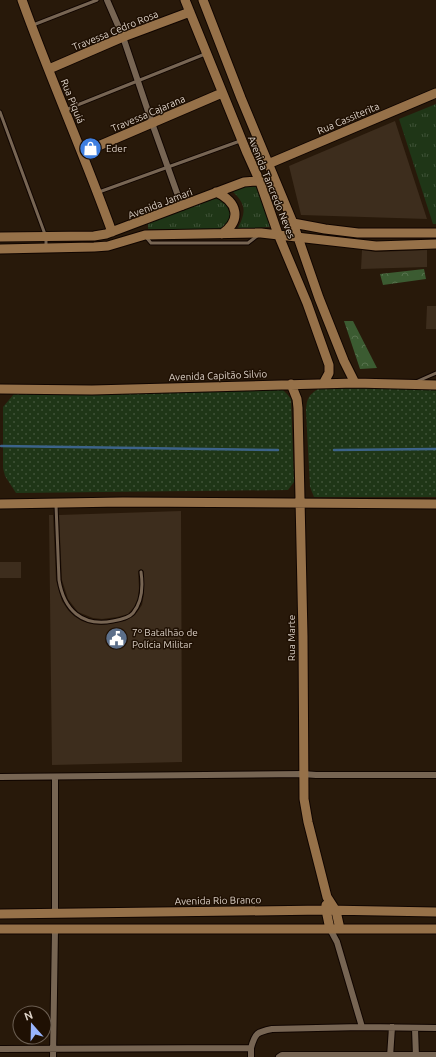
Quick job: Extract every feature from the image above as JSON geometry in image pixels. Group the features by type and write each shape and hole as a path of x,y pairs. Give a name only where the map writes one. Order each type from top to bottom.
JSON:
{"main road":[{"name":"Rua Piquiá","path":"22,0 112,232"},
{"name":"Avenida Tancredo Neves","path":"185,0 231,115 260,182 278,234 307,302 329,365 329,373 323,384"},
{"name":"Avenida Tancredo Neves","path":"203,0 268,164 294,223 319,298 354,383"},
{"name":"Travessa Cedro Rosa","path":"49,69 123,37 190,12"},
{"name":"Travessa Cajarana","path":"82,153 222,93"},
{"name":"Rua Cassiterita","path":"268,164 436,93"},
{"path":"231,115 246,109"},
{"name":"Avenida Jamari","path":"0,237 94,236 112,232 182,207 216,192 250,181 257,181 278,187"},
{"path":"216,192 230,201 234,207 235,213 235,219 229,229 222,234"},
{"path":"294,223 325,229 379,234 436,233"},
{"path":"0,249 108,246 145,235 261,233 379,246 436,244"},
{"path":"379,234 379,246"},
{"path":"307,302 319,298"},
{"name":"Avenida Capitão Silvio","path":"2,391 354,383 436,385"},
{"name":"Rua Marte","path":"292,384 297,399 298,408 303,636 304,800 327,897"},
{"path":"1,502 300,502 317,504 436,504"},
{"path":"327,897 326,910 330,929"},
{"path":"327,897 336,911 340,929"},
{"name":"Avenida Rio Branco","path":"0,914 326,910 436,912"},
{"path":"0,929 436,929"}],"street":[{"path":"107,0 123,37 182,207"},
{"path":"0,777 303,774 436,775"},
{"path":"55,777 55,913"},
{"path":"53,1057 55,929"},
{"path":"330,929 338,942 362,1026"},
{"path":"338,942 340,929"},
{"path":"251,1057 251,1048 254,1037 258,1033 267,1030 362,1026 436,1028"},
{"path":"390,1056 392,1027"},
{"path":"415,1028 416,1056"},
{"path":"0,1049 251,1048"},
{"path":"279,1057 282,1055 436,1055"}],"lane":[{"path":"31,26 97,0"},
{"path":"64,110 137,80 207,54"},
{"path":"0,112 46,237 46,248"},
{"path":"98,193 242,140"},
{"path":"145,235 151,243 248,243 261,233"},
{"path":"411,384 436,372"},
{"path":"56,503 59,580 61,592 68,606 76,614 87,620 102,623 119,620 132,614 139,604 143,588 141,572"}],"green space":[{"path":"436,104 436,224 433,224 399,119"},
{"path":"258,180 277,226 237,230 244,209 240,200 232,191"},
{"path":"220,197 233,211 232,220 222,229 148,229 148,222"},
{"path":"424,269 426,279 383,285 380,274"},
{"path":"344,321 353,321 377,368 360,369"},
{"path":"319,388 436,388 436,497 314,497 310,487 306,411 309,398 312,393"},
{"path":"282,389 291,399 294,482 288,490 16,493 5,476 3,468 3,407 14,394"}],"building":[{"path":"395,121 427,219 301,215 289,166"},
{"path":"362,250 376,252 427,250 427,267 361,269"},
{"path":"427,306 436,306 436,329 426,329"},
{"name":"7º Batalhão de Polícia Militar","path":"181,511 182,762 52,765 49,515 53,515 56,580 62,601 74,616 82,621 102,625 125,621 135,615 142,605 144,594 144,571 141,569 138,571 138,598 134,607 128,614 102,619 93,618 78,612 68,599 62,580 59,515"},
{"path":"0,562 21,562 21,578 0,578"}],"waterway":[{"path":"1,446 278,450"},
{"path":"334,450 436,449"}],"place":[{"name":"Eder","path":"90,148"},
{"name":"7º Batalhão de Polícia Militar","path":"116,638"}]}
